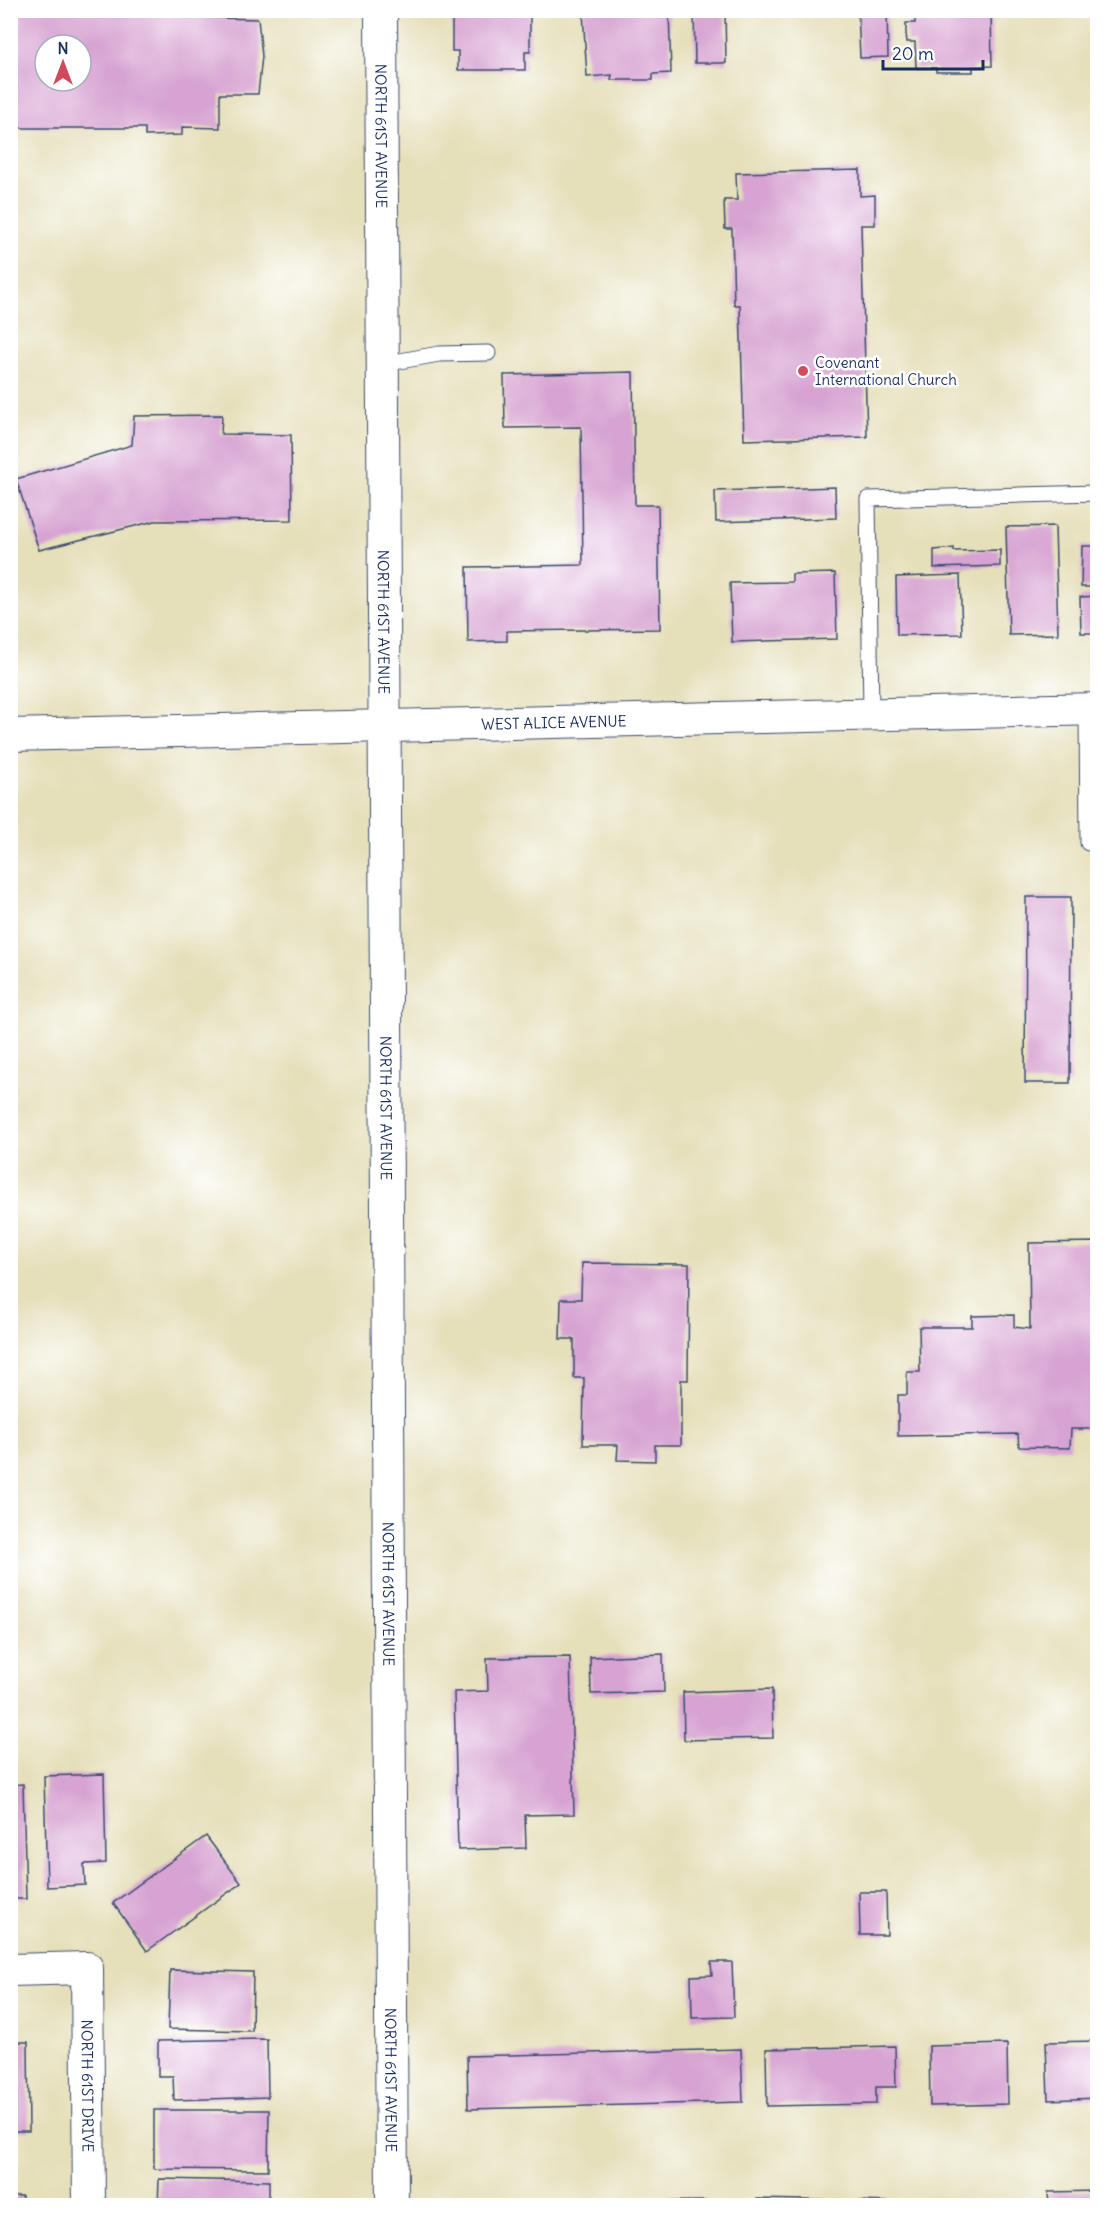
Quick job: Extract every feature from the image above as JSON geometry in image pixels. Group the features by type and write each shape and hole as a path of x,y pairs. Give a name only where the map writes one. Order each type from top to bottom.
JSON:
{"street":[{"name":"NORTH 61ST AVENUE","path":"381,10 392,2205"},
{"name":"WEST ALICE AVENUE","path":"10,735 1092,709"},
{"name":"NORTH 61ST DRIVE","path":"10,1970 87,1968 89,2205"}],"lane":[{"path":"383,364 439,354 488,353"},
{"path":"871,714 868,499 1098,493"},
{"path":"1088,843 1092,709"}],"building":[{"path":"10,10 216,10 216,18 258,19 262,56 258,94 220,94 220,128 182,127 182,135 145,136 145,128 10,128"},
{"path":"457,10 530,12 530,52 525,52 525,70 458,70 458,51 452,51 452,14"},
{"path":"588,10 669,10 671,73 653,74 653,80 611,80 612,75 587,77 583,12"},
{"path":"694,10 725,10 726,63 695,63"},
{"path":"858,10 887,10 888,57 860,58"},
{"path":"915,10 991,10 992,66 973,67 973,72 936,72 936,68 916,68 915,42 907,42 906,33 906,23 915,23"},
{"name":"Covenant International Church","path":"860,170 860,196 875,195 875,225 861,225 867,437 744,440 740,305 734,305 732,229 725,229 724,200 737,200 736,173"},
{"path":"633,372 635,505 658,505 660,629 507,631 507,641 468,642 467,567 583,565 581,427 505,428 504,375"},
{"path":"222,415 221,434 291,435 292,520 155,521 39,550 16,479 132,445 134,416"},
{"path":"835,487 836,518 716,522 715,491"},
{"path":"1055,526 1058,634 1009,635 1006,527"},
{"path":"1082,546 1098,546 1098,587 1081,587"},
{"path":"954,548 954,551 1000,550 1000,566 934,568 934,550"},
{"path":"835,573 837,639 732,642 730,583 792,582 792,574"},
{"path":"960,575 962,634 897,635 896,577"},
{"path":"1098,596 1098,633 1081,633 1080,597"},
{"path":"1026,897 1071,897 1070,1083 1025,1083"},
{"path":"1098,1242 1098,1429 1071,1429 1070,1448 1019,1447 1018,1434 898,1436 898,1395 907,1395 907,1372 920,1372 919,1327 972,1327 972,1316 1014,1315 1014,1327 1030,1329 1029,1243"},
{"path":"582,1263 689,1264 688,1380 681,1380 681,1445 655,1445 655,1461 617,1460 618,1445 583,1445 584,1378 574,1378 574,1339 560,1339 561,1299 581,1299"},
{"path":"663,1654 664,1692 591,1694 590,1657"},
{"path":"570,1657 574,1814 525,1815 526,1848 458,1850 454,1692 488,1691 487,1658"},
{"path":"772,1689 773,1738 684,1740 683,1692"},
{"path":"104,1774 106,1863 84,1864 85,1885 47,1887 44,1776"},
{"path":"23,1784 26,1899 10,1899 10,1785"},
{"path":"206,1836 241,1883 147,1951 113,1903"},
{"path":"859,1892 886,1892 887,1935 860,1935"},
{"path":"711,1962 732,1962 734,2017 692,2018 691,1976 712,1975"},
{"path":"170,1970 253,1972 252,2031 168,2029"},
{"path":"267,2039 268,2097 174,2100 173,2076 158,2076 158,2041"},
{"path":"1098,2041 1098,2098 1048,2100 1046,2042"},
{"path":"10,2042 28,2042 29,2131 10,2131"},
{"path":"1007,2044 1008,2104 930,2106 929,2046"},
{"path":"895,2046 896,2087 876,2087 876,2104 767,2106 766,2049"},
{"path":"741,2049 743,2102 468,2109 467,2056"},
{"path":"154,2110 269,2110 268,2170 154,2169"},
{"path":"159,2179 269,2181 269,2206 158,2206"},
{"path":"1098,2191 1098,2206 1049,2206 1048,2192"},
{"path":"10,2196 22,2196 22,2206 10,2206"},
{"path":"757,2199 898,2202 898,2206 757,2206"},
{"path":"706,2201 706,2206 513,2206 513,2203"}],"place":[{"name":"Covenant International Church","path":"803,371"}]}
